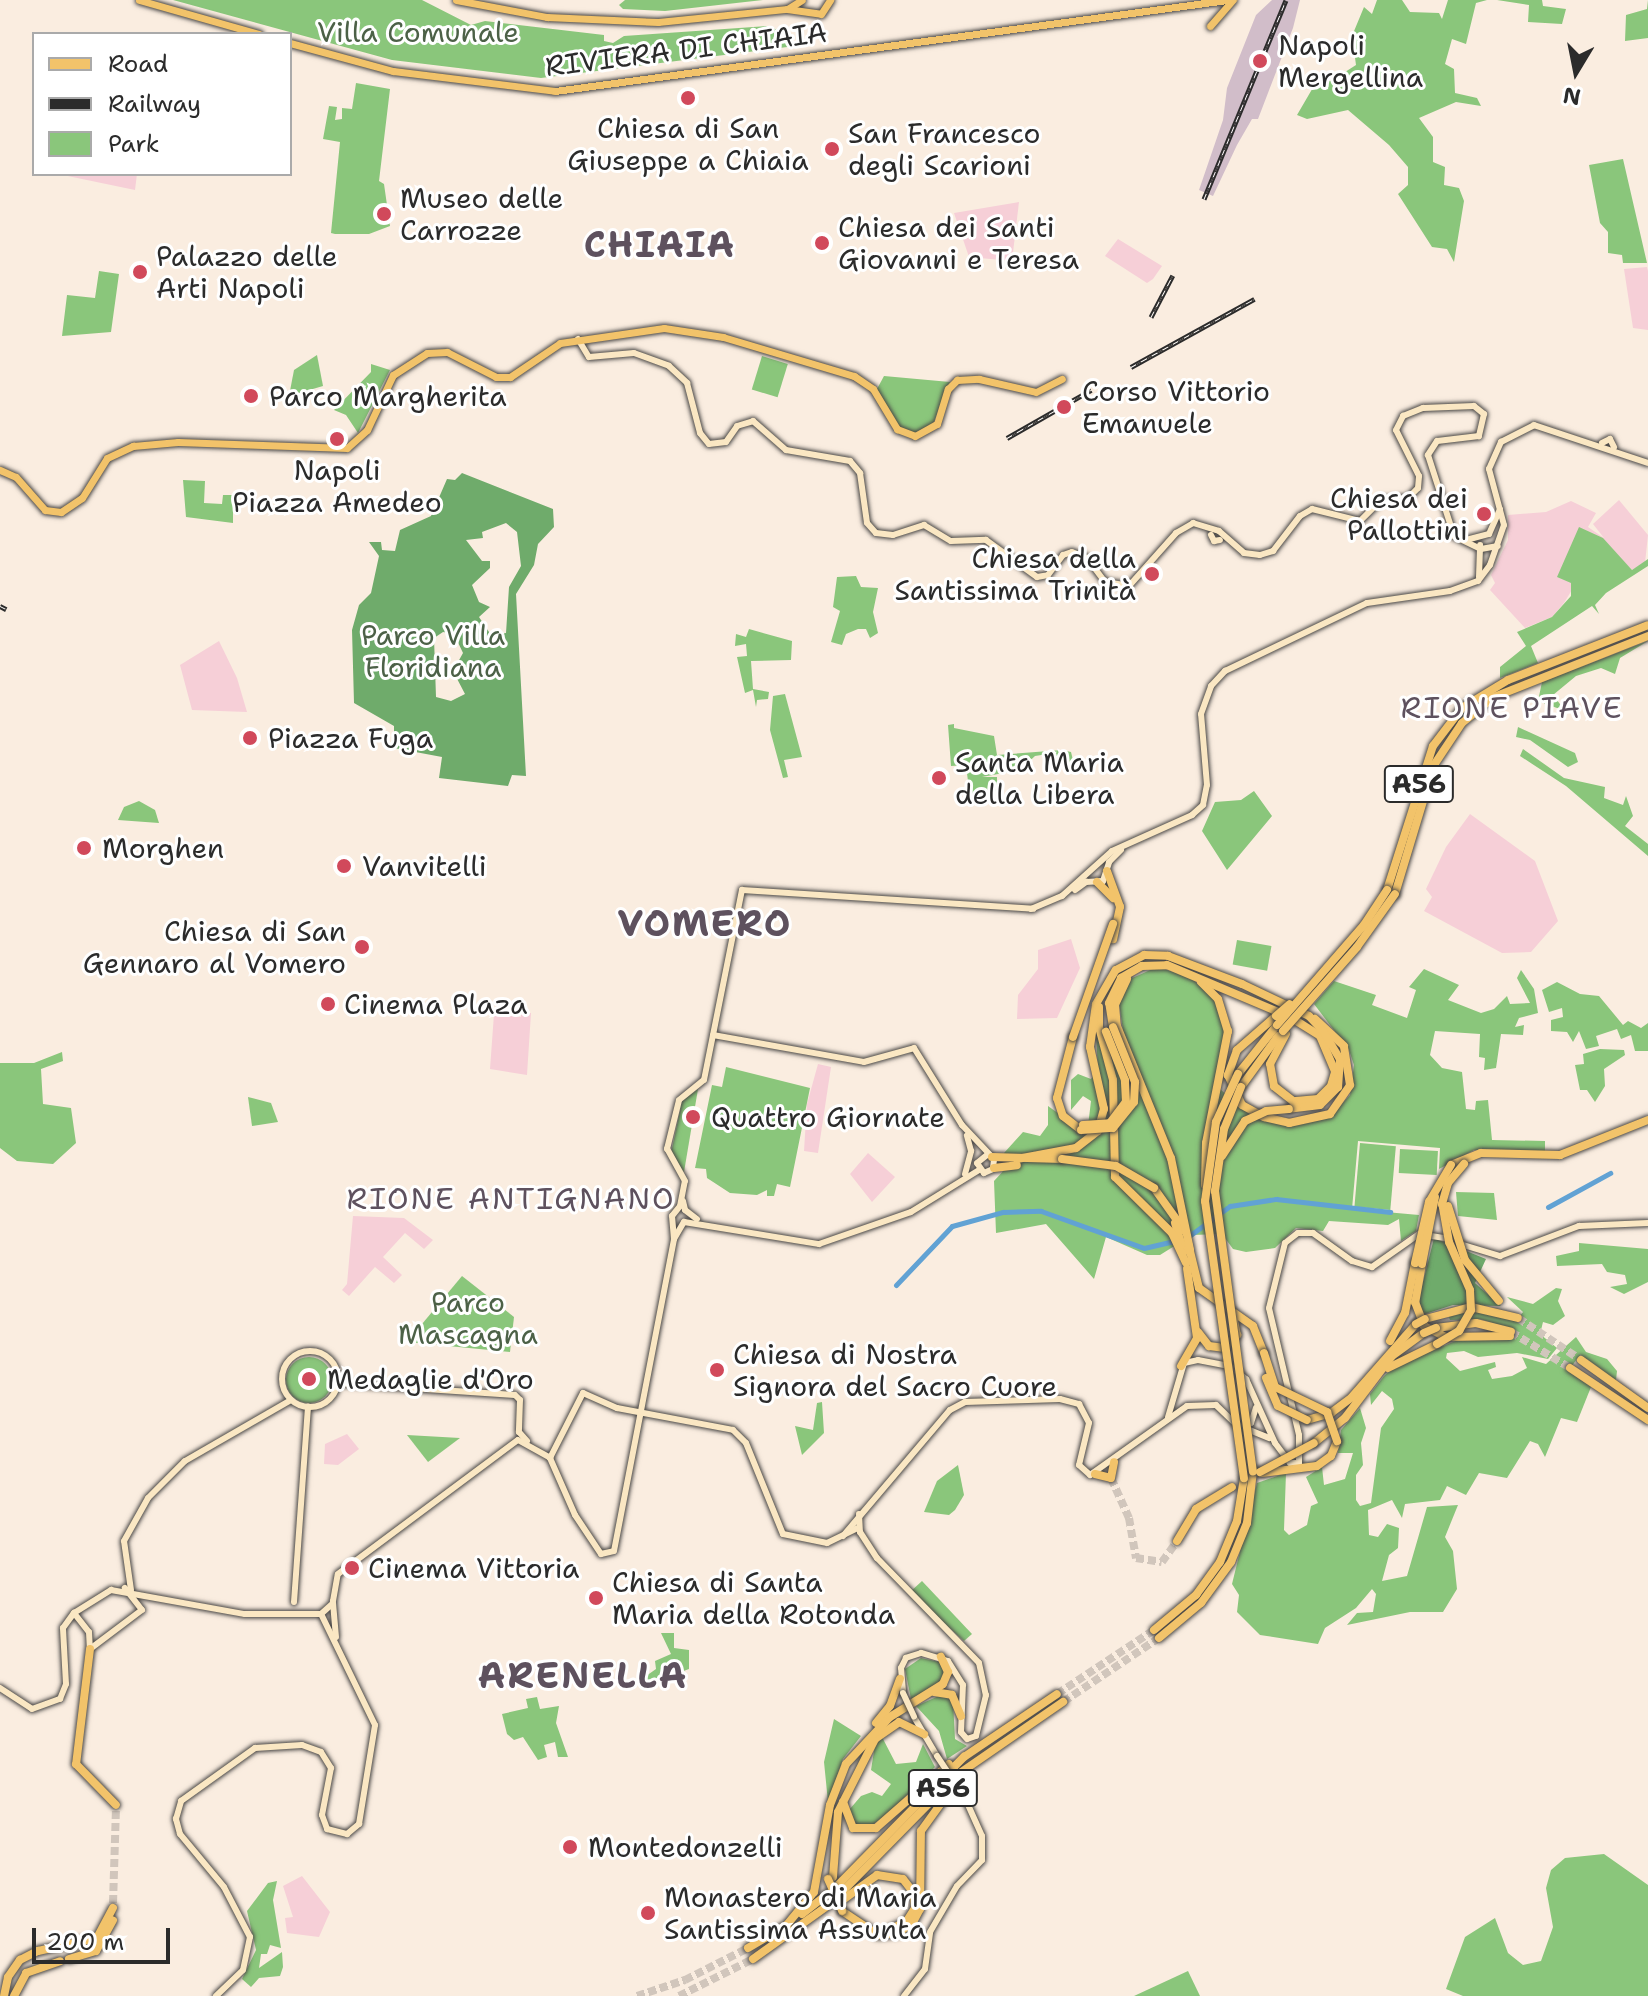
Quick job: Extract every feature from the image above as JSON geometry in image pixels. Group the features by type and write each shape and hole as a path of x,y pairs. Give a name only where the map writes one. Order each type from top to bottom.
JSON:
{"highway":[{"name":"A56","path":"1391,892 1433,746 1462,708 1508,680 1648,625"},
{"name":"A56","path":"1314,990 1391,892 1434,765 1462,723 1494,697 1648,636"},
{"path":"1107,871 1114,918 1057,1098 1065,1119 1082,1127 1113,1128 1134,1102 1135,1082 1109,1029"},
{"path":"1097,882 1109,886"},
{"path":"1017,1159 1070,1150 1095,1135 1104,1104 1094,1065 1092,1022 1105,987 1129,961 1162,954 1309,1016 1341,1042 1351,1066 1350,1085 1330,1114 1289,1123 1242,1105 1228,1075 1237,1050 1281,1026"},
{"path":"1258,1472 1321,1464 1337,1441 1327,1412 1275,1387 1257,1331 1199,1288 1175,1171 1109,1029 1109,1009 1113,990 1126,974 1142,966 1161,964 1290,1017 1320,1036 1335,1072 1331,1086 1318,1099 1293,1101 1274,1086 1270,1064 1281,1026"},
{"path":"1187,973 1216,995 1225,1013 1228,1036 1206,1143 1205,1190 1244,1478 1237,1521 1220,1562 1196,1595 1157,1629 1201,1603 1231,1562 1247,1523 1258,1472 1215,1200 1224,1129 1241,1087 1281,1026 1314,990"},
{"path":"1105,987 1113,1080 1115,1177 1172,1233 1186,1263"},
{"path":"1205,1190 1216,1122 1238,1074 1314,990"},
{"path":"1215,1200 1222,1155 1234,1132 1262,1112 1320,1105 1333,1095 1341,1078 1336,1049 1309,1016"},
{"path":"1375,1372 1459,1331 1471,1305 1469,1285 1449,1242 1442,1204 1448,1183 1464,1164 1483,1157 1553,1156 1585,1147 1646,1121"},
{"path":"986,1154 1017,1159 1086,1160 1136,1175 1172,1207 1190,1250"},
{"path":"1375,1372 1404,1345 1424,1333 1436,1328 1476,1323 1510,1334 1446,1337 1424,1326 1415,1306 1429,1202 1451,1165 1475,1154 1508,1156"},
{"path":"1258,1472 1314,1443 1416,1324 1471,1307 1518,1317 1474,1275 1453,1231 1448,1194 1464,1164"},
{"path":"994,1168 1079,1165 1128,1177 1170,1213 1186,1263 1196,1328 1195,1345 1181,1366"},
{"path":"1375,1372 1403,1320 1419,1263"},
{"path":"1196,1328 1203,1342 1221,1349 1235,1339 1237,1325 1224,1307"},
{"path":"1264,1353 1274,1402 1289,1415 1307,1420 1331,1413 1359,1393"},
{"path":"1581,1360 1648,1408"},
{"path":"1570,1368 1648,1420"},
{"path":"1095,1474 1111,1478 1114,1462"},
{"path":"1177,1541 1203,1502 1232,1487"},
{"path":"1208,1570 1220,1562"},
{"path":"93,1644 76,1764 116,1805"},
{"path":"857,1747 901,1710 933,1692 948,1676 941,1657"},
{"path":"785,1927 814,1892 839,1777 857,1747 890,1706 900,1679"},
{"path":"933,1692 952,1695 961,1716"},
{"path":"843,1799 853,1828 876,1828 950,1763 964,1757 1057,1694"},
{"name":"A56","path":"837,1895 973,1764 1063,1702"},
{"path":"748,1948 837,1895 884,1874 903,1879 916,1901 907,1921 889,1930 871,1928 837,1895 834,1833 843,1799 875,1739 893,1724 911,1724 924,1734"},
{"path":"862,1763 871,1735"},
{"path":"753,1959 824,1911 964,1757"},
{"path":"828,1817 837,1895 855,1924 878,1935 898,1933 913,1922 920,1909 921,1831 934,1806 973,1764"},
{"path":"4,1996 20,1960 38,1951 97,1938 113,1905 106,1941 92,1954 26,1973 14,1996"}],"main road":[{"path":"139,0 252,32"},
{"path":"456,0 547,17 632,22 787,9 825,12 830,0"},
{"path":"787,9 804,0 809,11"},
{"path":"1210,26 1230,0"},
{"name":"RIVIERA DI CHIAIA","path":"292,44 393,71 555,91 1230,0"},
{"path":"0,470 16,477 45,510 58,513 79,501 107,458 133,446 190,442 340,451 361,438 388,381 416,357 447,352 492,375 510,377 553,347 578,339 690,329 847,374 871,387 897,429 918,436 937,424 952,383 970,378 1036,392 1062,379"},
{"path":"578,339 589,357 634,353 669,366 687,383 700,433 709,444 726,442 737,426 749,421 786,450 850,461 862,477 867,523 880,534 893,535 914,524 951,541 986,540 1037,577 1052,572 1063,555 1077,552 1105,582 1121,588 1182,528 1201,524 1244,553 1260,555 1273,551 1300,516 1312,509 1356,522 1381,500 1408,498 1418,488 1419,476 1398,444 1401,418 1415,409 1464,406 1481,411 1482,432 1474,438 1437,441 1428,455 1454,536 1481,549 1498,546"},
{"path":"1031,909 1062,896 1112,851 1203,805 1207,785 1202,709 1225,671 1323,620 1367,603 1450,591 1478,581 1498,546 1504,525 1489,463 1497,447 1521,429 1539,426 1648,463"},
{"path":"1462,540 1481,539 1489,534 1500,506"},
{"path":"1489,534 1498,546"},
{"path":"1478,581 1481,539"},
{"path":"338,1383 510,1394 520,1400 519,1432 550,1458 575,1515 601,1554 614,1551 668,1273 674,1239 673,1222 685,1181 667,1149 679,1100 704,1080 742,890 1031,909 1057,903 1083,884 1105,879 1112,857 1134,842"},
{"path":"1089,871 1097,882"},
{"path":"683,1190 690,1216 715,1224 812,1243 911,1212 976,1171 994,1168 962,1125 914,1048 864,1062 713,1035"},
{"path":"962,1125 971,1151 963,1178"},
{"path":"976,1171 977,1160 986,1154"},
{"path":"674,1239 683,1223 683,1213 676,1211"},
{"path":"673,1222 715,1224"},
{"path":"1168,1417 1179,1389 1181,1366 1195,1359 1230,1366 1246,1379 1275,1443 1290,1463 1302,1459 1269,1308 1280,1254 1294,1234 1318,1235 1348,1259 1372,1267 1424,1233 1500,1256 1569,1229 1648,1223"},
{"path":"303,1352 326,1356 336,1368 338,1383 327,1402 308,1407 291,1400 282,1384 283,1370 303,1352"},
{"path":"1179,1389 1186,1401 1216,1405 1240,1427 1275,1443"},
{"path":"550,1458 583,1393 640,1412 733,1430 746,1443 780,1533 821,1543 843,1536 853,1527 875,1494 950,1410 985,1400 1079,1404 1089,1423 1079,1465 1085,1474 1095,1474 1168,1417 1197,1404"},
{"path":"1240,1427 1253,1420 1254,1399"},
{"path":"74,1613 93,1644 142,1610 129,1589 126,1574 128,1525 151,1494 185,1461 291,1400"},
{"path":"282,1615 294,1602 308,1407"},
{"path":"336,1637 335,1579 511,1444 530,1444"},
{"path":"853,1527 902,1590 979,1663 986,1695 972,1739 962,1735 960,1675 941,1657 910,1655 903,1662 900,1679 903,1693 924,1734 965,1798 982,1836 982,1860 957,1886 930,1932 925,1969 904,1996"},
{"path":"129,1589 134,1600"},
{"path":"0,1688 32,1709 60,1699 67,1678 61,1636 74,1613 103,1593 129,1589 235,1613 321,1614"},
{"path":"321,1614 333,1601"},
{"path":"294,1602 305,1613"},
{"path":"216,1996 243,1970 250,1951 248,1930 233,1902 180,1834 179,1805 255,1748 302,1745 321,1752 331,1768 323,1823 340,1834 354,1831 359,1824 375,1725 336,1637 321,1614"}],"shaded area":[{"path":"1272,0 1300,0 1293,28 1258,119 1252,119 1213,196 1199,190 1223,120 1227,88 1256,15"},
{"path":"68,176 137,176 135,190"},
{"path":"1019,202 1012,261 969,257 954,213"},
{"path":"1118,239 1162,266 1153,279 1147,283 1105,256"},
{"path":"1647,267 1648,330 1633,328 1624,269"},
{"path":"1619,500 1648,535 1645,563 1632,570 1602,540 1564,603 1552,617 1525,628 1490,590 1495,583 1491,575 1508,540 1508,515 1546,512 1571,501 1596,513 1588,527 1604,538 1593,524"},
{"path":"219,641 237,678 247,712 192,710 180,665"},
{"path":"1470,814 1535,861 1558,921 1531,952 1502,953 1424,911 1432,897 1426,889 1446,847"},
{"path":"1071,939 1080,968 1057,1018 1017,1019 1018,995 1038,969 1038,950"},
{"path":"521,1012 531,1013 527,1075 490,1069 494,1014 521,1017"},
{"path":"818,1064 831,1067 818,1153 804,1151 807,1104"},
{"path":"868,1153 895,1177 872,1202 850,1174"},
{"path":"353,1216 404,1218 433,1240 424,1249 405,1233 383,1257 402,1275 394,1283 375,1267 349,1296 342,1290 347,1284"},
{"path":"347,1434 359,1449 338,1465 324,1464 325,1444"},
{"path":"302,1876 330,1912 319,1937 287,1933 285,1918 293,1917 283,1886"}],"green space":[{"name":"Villa Comunale","path":"173,0 422,0 471,25 485,21 604,35 604,41 613,43 624,36 766,26 788,33 795,46 541,78 392,60"},
{"path":"625,0 763,0 665,11 623,9 619,5"},
{"path":"1377,0 1402,0 1410,12 1439,13 1442,19 1448,0 1487,0 1476,3 1466,44 1452,39 1445,64 1454,69 1455,93 1477,98 1481,106 1456,102 1419,118 1433,137 1433,162 1445,167 1444,185 1459,188 1464,201 1454,262 1447,249 1432,247 1398,194 1408,185 1408,167 1389,145 1348,110 1307,119 1297,115 1318,79 1331,81 1356,65 1352,36 1364,7 1372,14"},
{"path":"1497,0 1542,0 1543,6 1566,9 1562,24 1528,22 1529,5"},
{"path":"1648,0 1648,38 1625,41 1626,15 1647,9"},
{"path":"356,83 390,89 379,181 384,184 390,226 369,234 335,234 331,233 340,142 323,139 329,106 337,107 335,120 342,119 342,108 352,109"},
{"path":"1623,159 1647,263 1623,263 1622,255 1608,253 1608,232 1600,223 1589,165"},
{"path":"99,271 119,274 111,332 62,336 67,295 95,298"},
{"path":"317,355 323,386 289,396 294,370"},
{"path":"762,356 788,364 778,397 752,389"},
{"path":"371,364 390,370 358,433 346,415 334,410 371,372"},
{"path":"884,376 950,382 933,424 915,433 898,427 877,389"},
{"name":"Parco Villa Floridiana","path":"462,473 553,509 554,527 538,544 534,565 516,594 526,776 512,775 508,786 439,778 442,757 394,748 394,726 354,703 352,630 359,605 371,593 379,556 369,542 381,542 382,550 395,551 400,530 431,516 447,479 455,480","holes":["506,523 517,532 521,566 509,587 506,633 491,635 479,617 490,607 479,602 472,585 490,568 490,561 482,561 466,540 483,538 482,532","443,632 454,634 463,653 453,671 465,694 451,701 436,697 434,638"]},
{"path":"183,480 205,481 204,503 222,504 223,495 233,495 233,523 186,517"},
{"path":"1579,527 1603,538 1632,570 1648,559 1648,566 1606,593 1595,605 1599,614 1592,606 1531,646 1538,663 1500,678 1500,667 1526,646 1517,632 1552,617 1571,596 1571,583 1557,577"},
{"path":"856,576 861,587 878,588 873,612 878,633 870,638 866,629 858,629 846,634 842,645 831,642 840,611 833,607 837,577"},
{"path":"749,629 792,641 791,660 751,661 753,689 769,692 768,699 757,700 756,707 753,690 745,693 737,657 747,656 746,644 735,646 736,634 746,637"},
{"path":"1648,641 1620,658 1615,674 1601,668 1576,676 1553,695 1563,708 1579,709 1576,715 1538,701 1542,682"},
{"path":"785,694 802,757 784,760 788,777 783,778 770,730 773,696"},
{"path":"954,724 954,728 994,736 997,755 1062,750 1071,752 1074,764 1055,766 1054,753 1035,756 1020,770 982,777 997,777 997,791 970,796 966,766 981,764 951,766 948,725"},
{"path":"1518,727 1575,753 1578,762 1568,767 1530,740 1516,737"},
{"path":"1523,749 1564,778 1605,787 1604,798 1623,805 1626,796 1633,816 1625,826 1648,844 1648,856 1566,786 1520,756"},
{"path":"1254,791 1272,816 1227,870 1202,831 1215,802 1241,800"},
{"path":"139,801 155,810 159,823 118,820 124,807"},
{"path":"1237,940 1271,946 1267,971 1233,965"},
{"path":"1157,967 1190,977 1218,1003 1225,1033 1215,1077 1220,1089 1240,1107 1288,1125 1331,1116 1350,1095 1354,1065 1349,1050 1314,1004 1334,981 1376,995 1372,1005 1407,1018 1416,990 1409,987 1424,969 1459,985 1448,1000 1481,1013 1494,1009 1507,996 1510,1004 1530,1003 1517,978 1521,970 1534,989 1538,1013 1519,1018 1515,1027 1524,1025 1523,1035 1501,1034 1496,1068 1484,1070 1485,1058 1479,1057 1480,1034 1435,1031 1430,1055 1442,1068 1462,1072 1466,1109 1475,1110 1476,1101 1488,1100 1492,1140 1545,1141 1545,1153 1474,1150 1439,1169 1440,1148 1358,1141 1352,1209 1419,1215 1416,1231 1401,1241 1399,1219 1388,1225 1329,1221 1323,1231 1296,1228 1275,1248 1246,1252 1233,1249 1222,1234 1192,1235 1160,1255 1147,1255 1106,1237 1094,1279 1046,1224 996,1233 994,1181 1006,1168 1004,1153 1023,1132 1040,1136 1048,1125 1048,1106 1087,1134 1091,1101 1083,1096 1071,1110 1071,1080 1078,1074 1091,1079 1098,1070 1096,1032 1123,1030 1119,1003 1130,979"},
{"path":"1557,982 1580,994 1599,996 1623,1025 1628,1021 1641,1028 1648,1023 1648,1051 1635,1051 1631,1035 1621,1039 1617,1029 1596,1036 1599,1046 1586,1049 1579,1031 1573,1042 1567,1032 1551,1031 1551,1020 1563,1017 1562,1008 1549,1012 1542,990"},
{"path":"1600,1049 1624,1050 1625,1055 1604,1069 1605,1086 1595,1102 1587,1090 1580,1090 1575,1065 1584,1064 1583,1054"},
{"path":"62,1052 63,1061 41,1069 43,1104 71,1108 76,1143 53,1164 17,1161 0,1148 0,1063 34,1063"},
{"path":"726,1067 810,1088 790,1187 777,1184 774,1196 767,1196 767,1190 757,1195 730,1193 707,1178 706,1169 695,1168 712,1085 722,1087"},
{"path":"698,1089 684,1172 671,1153 682,1101"},
{"path":"248,1097 271,1103 278,1122 252,1126"},
{"path":"1360,1143 1396,1146 1390,1210 1354,1207"},
{"path":"1400,1149 1438,1151 1437,1175 1399,1173"},
{"path":"1456,1192 1494,1193 1497,1220 1458,1216"},
{"path":"1434,1238 1486,1259 1475,1283 1501,1306 1453,1305 1422,1315 1419,1298"},
{"path":"1579,1243 1648,1249 1648,1282 1624,1294 1610,1287 1627,1284 1625,1275 1607,1272 1602,1264 1557,1266 1556,1256 1579,1251"},
{"name":"Parco Mascagna","path":"462,1276 514,1317 510,1352 407,1342"},
{"path":"1556,1288 1562,1289 1558,1301 1565,1316 1553,1325 1543,1322 1540,1334 1557,1348 1548,1359 1517,1353 1478,1357 1464,1351 1447,1353 1446,1358 1460,1371 1495,1362 1496,1367 1488,1370 1492,1379 1512,1376 1527,1368 1522,1357 1546,1364 1576,1337 1586,1352 1607,1359 1617,1371 1616,1380 1587,1359 1577,1359 1568,1371 1591,1387 1577,1422 1561,1418 1545,1457 1538,1444 1530,1441 1507,1478 1479,1473 1466,1495 1447,1486 1440,1500 1405,1504 1402,1518 1392,1500 1368,1510 1369,1535 1378,1537 1387,1524 1399,1528 1398,1548 1389,1555 1382,1581 1407,1576 1427,1507 1458,1505 1445,1537 1453,1551 1457,1589 1443,1612 1410,1612 1347,1625 1357,1613 1373,1612 1376,1594 1372,1589 1356,1608 1325,1628 1318,1644 1260,1635 1237,1612 1239,1595 1232,1584 1257,1483 1286,1473 1284,1530 1289,1535 1307,1525 1311,1506 1318,1503 1306,1477 1322,1467 1324,1485 1345,1479 1353,1453 1338,1453 1341,1430 1360,1408 1366,1428 1361,1443 1363,1465 1356,1475 1356,1500 1360,1506 1371,1503 1381,1428 1394,1409 1392,1399 1382,1391 1371,1405 1370,1394 1384,1376 1397,1365 1458,1340 1509,1337 1512,1329 1480,1319 1450,1320 1448,1315 1475,1311 1516,1321 1523,1312 1507,1297 1533,1304"},
{"path":"309,1357 325,1364 332,1380 325,1396 309,1403 293,1396 286,1380 293,1364"},
{"path":"822,1402 824,1433 802,1455 795,1426 813,1430 817,1403"},
{"path":"407,1435 460,1438 428,1462"},
{"path":"958,1465 964,1495 955,1510 949,1515 924,1512 937,1481"},
{"path":"922,1581 972,1634 964,1641 910,1592"},
{"path":"661,1633 674,1633 674,1648 689,1650 689,1669 643,1686 639,1681 656,1669 655,1661 671,1654"},
{"path":"921,1658 940,1662 946,1673 937,1686 911,1699 905,1669"},
{"path":"941,1695 953,1701 955,1739 967,1746 947,1759 939,1731 916,1706"},
{"path":"537,1697 540,1709 559,1706 556,1723 568,1757 558,1757 555,1742 544,1745 547,1757 538,1760 523,1737 514,1740 507,1734 502,1714 528,1708 526,1699"},
{"path":"834,1719 861,1736 843,1759 828,1802 824,1762"},
{"path":"882,1737 896,1764 916,1762 923,1744 935,1767 888,1814 872,1825 857,1826 849,1810 861,1796 872,1792 882,1796 891,1784 871,1770 875,1745"},
{"path":"1604,1854 1648,1885 1648,1996 1463,1996 1446,1989 1465,1937 1495,1918 1508,1953 1523,1965 1541,1961 1553,1927 1546,1888 1551,1870 1565,1858"},
{"path":"277,1881 273,1900 281,1948 270,1945 267,1954 261,1954 259,1968 282,1952 283,1967 280,1976 259,1978 251,1987 242,1979 256,1950 247,1911 268,1883"},
{"path":"1188,1971 1200,1996 1134,1996"}],"waterway":[{"path":"1548,1207 1610,1173"},
{"path":"1185,1239 1230,1206 1276,1199 1390,1212"},
{"path":"896,1285 952,1226 1003,1212 1041,1211 1144,1248 1175,1241"}],"tunnel":[{"path":"1518,1318 1581,1360"},
{"path":"1511,1332 1570,1368"},
{"path":"1111,1478 1129,1518 1136,1558 1162,1562 1177,1541"},
{"path":"1057,1694 1154,1630"},
{"path":"1063,1702 1159,1638"},
{"path":"113,1903 116,1805"},
{"path":"637,1996 685,1980 748,1948"},
{"path":"679,1996 753,1959"}],"railway":[{"path":"1204,199 1286,0"},
{"path":"1151,317 1173,275"},
{"path":"1131,367 1254,299"},
{"path":"1007,438 1091,390"},
{"path":"0,606 6,609"}],"place":[{"name":"Napoli Mergellina","path":"1260,61"},
{"name":"Chiesa di San Giuseppe a Chiaia","path":"688,98"},
{"name":"San Francesco degli Scarioni","path":"832,149"},
{"name":"Museo delle Carrozze","path":"384,214"},
{"name":"Chiesa dei Santi Giovanni e Teresa","path":"822,243"},
{"name":"Palazzo delle Arti Napoli","path":"140,272"},
{"name":"Parco Margherita","path":"251,396"},
{"name":"Corso Vittorio Emanuele","path":"1064,407"},
{"name":"Napoli Piazza Amedeo","path":"337,439"},
{"name":"Chiesa dei Pallottini","path":"1484,514"},
{"name":"Chiesa della Santissima Trinità","path":"1152,574"},
{"name":"Piazza Fuga","path":"250,738"},
{"name":"Santa Maria della Libera","path":"939,778"},
{"name":"Morghen","path":"84,848"},
{"name":"Vanvitelli","path":"344,866"},
{"name":"Chiesa di San Gennaro al Vomero","path":"362,947"},
{"name":"Cinema Plaza","path":"328,1004"},
{"name":"Quattro Giornate","path":"693,1117"},
{"name":"Chiesa di Nostra Signora del Sacro Cuore","path":"717,1370"},
{"name":"Medaglie d'Oro","path":"309,1379"},
{"name":"Cinema Vittoria","path":"352,1568"},
{"name":"Chiesa di Santa Maria della Rotonda","path":"596,1598"},
{"name":"Montedonzelli","path":"570,1847"},
{"name":"Monastero di Maria Santissima Assunta","path":"648,1913"}],"district":[{"name":"CHIAIA","path":"660,245"},
{"name":"RIONE PIAVE","path":"1512,708"},
{"name":"VOMERO","path":"705,924"},
{"name":"RIONE ANTIGNANO","path":"511,1199"},
{"name":"ARENELLA","path":"583,1676"}]}
